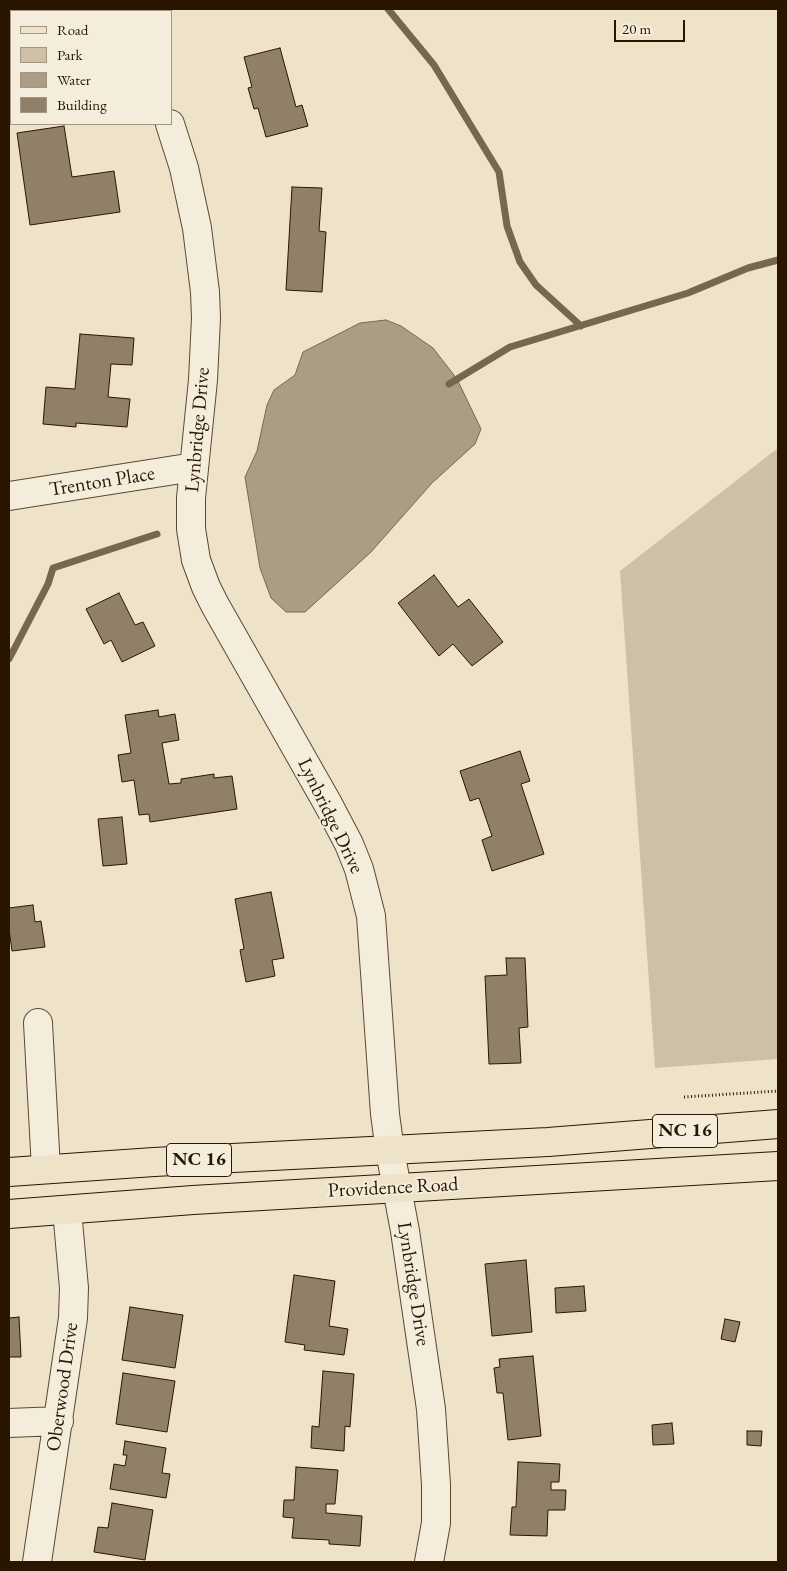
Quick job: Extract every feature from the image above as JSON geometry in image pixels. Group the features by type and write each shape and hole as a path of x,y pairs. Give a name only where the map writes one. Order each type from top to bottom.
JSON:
{"main road":[{"name":"Providence Road","path":"9,1172 154,1162 548,1142 778,1124"},
{"name":"Providence Road","path":"9,1214 194,1200 778,1166"}],"street":[{"name":"Lynbridge Drive","path":"170,125 184,168 197,228 205,292 206,318 203,380 191,498 191,529 196,560 215,605 349,844 359,869 371,916 385,1114 408,1250 431,1409 436,1485 436,1523 430,1562"},
{"name":"Trenton Place","path":"9,496 194,467"},
{"path":"38,1023 46,1169"},
{"name":"Oberwood Drive","path":"37,1562 73,1318 74,1295 67,1210"},
{"path":"9,1423 59,1421"}],"path":[{"path":"684,1097 778,1091"}],"green space":[{"path":"778,448 778,1059 655,1068 620,571"}],"water":[{"path":"386,320 401,326 433,348 457,379 481,429 475,444 432,483 371,552 305,612 286,612 271,598 260,568 245,477 257,451 267,405 274,390 295,375 303,352 360,323"}],"building":[{"path":"9,9 31,9 10,10 9,52"},
{"path":"280,48 296,107 302,105 308,126 266,137 258,108 254,109 248,88 252,87 244,57"},
{"path":"64,126 72,177 114,171 120,212 30,225 17,133"},
{"path":"292,187 322,188 319,231 326,232 322,292 286,290"},
{"path":"80,334 134,338 132,365 111,364 108,397 130,399 127,427 76,423 76,427 43,424 46,387 75,389"},
{"path":"434,575 458,607 469,599 503,642 472,666 453,644 439,656 398,603"},
{"path":"119,593 135,625 143,622 155,646 122,662 111,640 104,644 86,609"},
{"path":"158,710 159,717 175,714 179,740 162,743 169,784 181,783 181,779 214,774 214,778 232,776 237,809 150,822 149,814 139,815 134,780 122,782 118,755 131,753 125,715"},
{"path":"520,751 530,781 521,784 544,854 492,871 482,840 492,836 479,798 470,801 460,771"},
{"path":"122,817 127,864 103,866 98,819"},
{"path":"271,892 284,958 272,960 275,976 246,982 240,950 244,949 235,899"},
{"path":"33,905 35,922 41,921 45,947 12,951 9,908"},
{"path":"506,958 525,958 528,1027 519,1028 521,1063 489,1064 485,976 507,975"},
{"path":"526,1260 532,1332 492,1336 485,1264"},
{"path":"294,1275 335,1281 329,1326 348,1329 344,1355 304,1350 305,1345 285,1342"},
{"path":"584,1286 586,1311 556,1313 555,1288"},
{"path":"130,1307 183,1315 175,1368 122,1360"},
{"path":"19,1317 21,1357 9,1357 9,1318"},
{"path":"725,1319 740,1322 735,1342 721,1339"},
{"path":"533,1356 541,1436 508,1440 503,1393 497,1393 494,1368 500,1367 499,1359"},
{"path":"323,1371 354,1374 350,1427 345,1426 344,1451 311,1448 312,1426 319,1427"},
{"path":"123,1373 175,1381 167,1432 116,1424"},
{"path":"672,1423 674,1444 653,1445 652,1425"},
{"path":"747,1431 762,1431 761,1446 747,1445"},
{"path":"125,1441 166,1448 162,1473 170,1474 166,1498 110,1489 114,1464 125,1466 127,1455 123,1455"},
{"path":"518,1462 560,1464 559,1482 551,1482 551,1490 566,1490 565,1510 548,1510 547,1536 510,1535 512,1507 516,1507"},
{"path":"296,1467 338,1470 335,1504 326,1504 326,1513 362,1516 360,1546 329,1544 329,1540 292,1538 294,1518 283,1517 284,1500 294,1500"},
{"path":"112,1503 153,1510 145,1560 94,1552 98,1527 108,1528"}],"waterway":[{"path":"388,9 434,65 499,172 507,226 520,262 536,285 581,326"},
{"path":"449,384 510,347 688,293 748,268 778,260"},
{"path":"9,659 48,584 53,568 157,534"}]}
